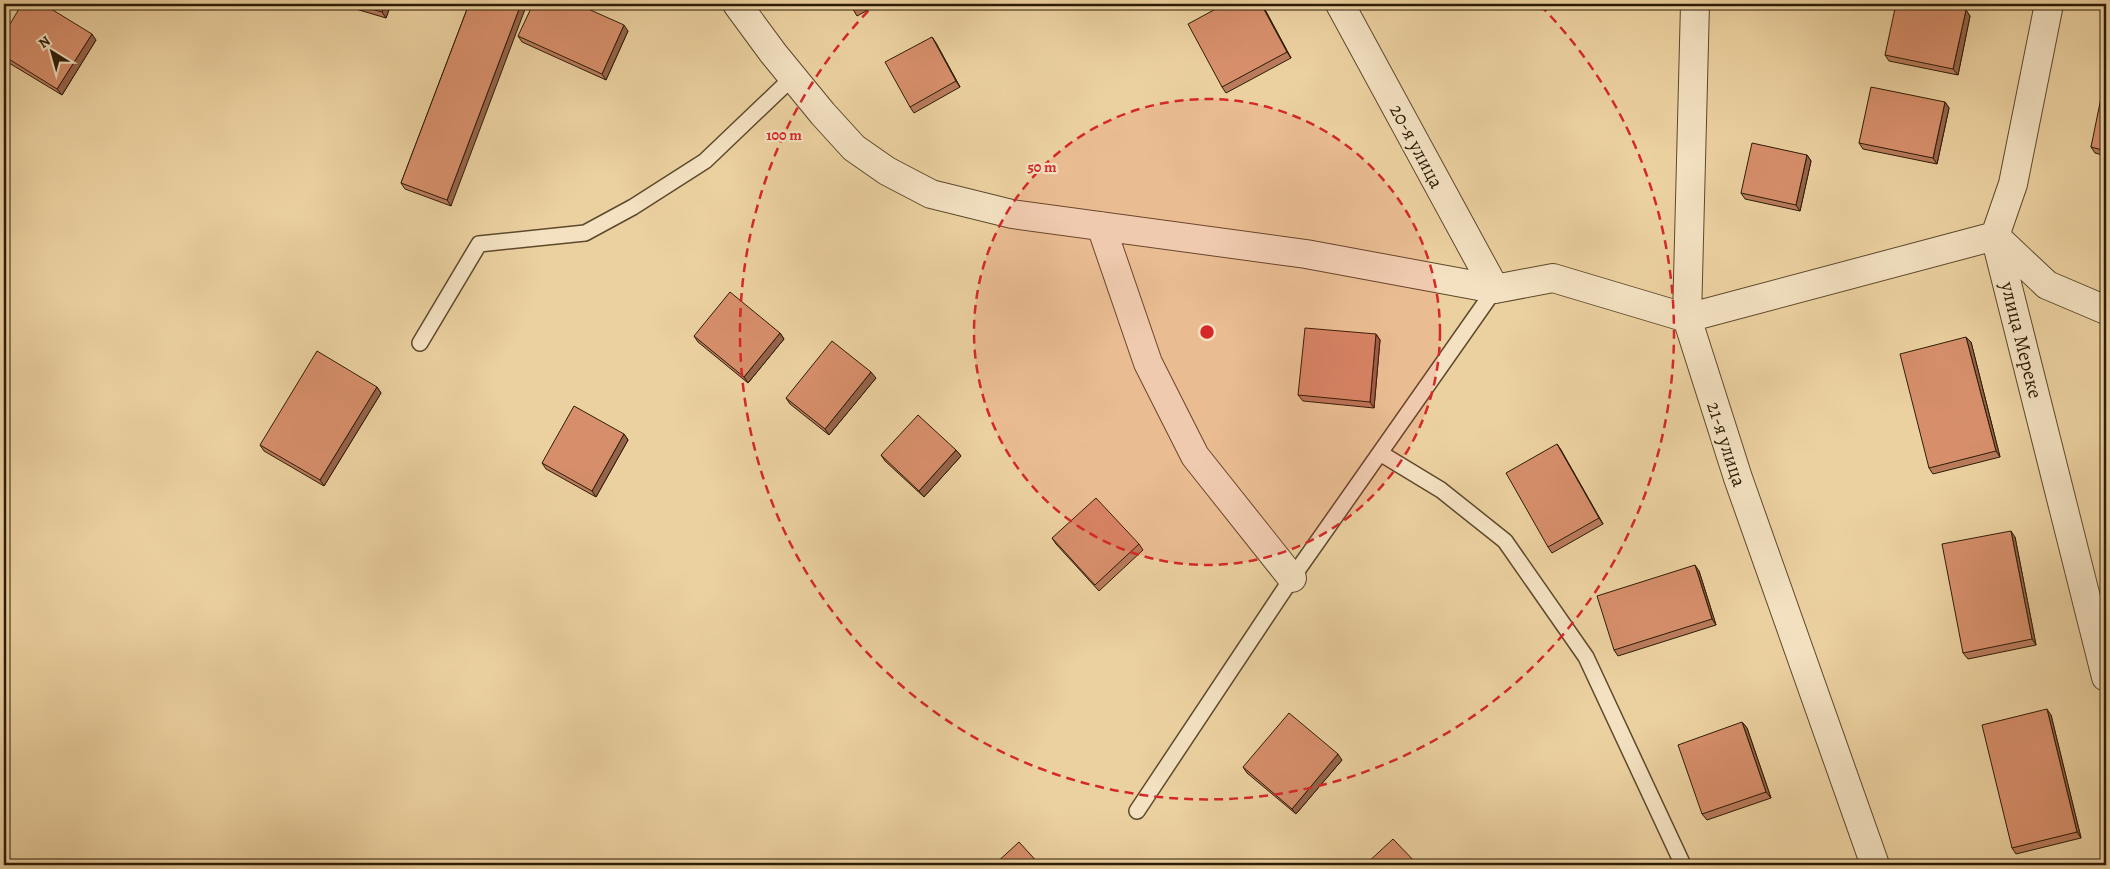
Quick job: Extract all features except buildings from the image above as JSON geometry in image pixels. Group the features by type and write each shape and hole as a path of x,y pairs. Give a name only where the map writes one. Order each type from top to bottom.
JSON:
{"street":[{"path":"737,4 823,114 854,148 887,170 931,194 1012,214 1306,254 1495,289 1553,278 1687,318 1995,236"},
{"name":"20-я улица","path":"1340,4 1495,289"},
{"name":"21-я улица","path":"1695,4 1687,318 1742,487 1875,865"},
{"path":"1995,236 2013,184 2049,4"},
{"path":"1101,226 1148,363 1195,456 1292,578"},
{"path":"1995,236 2047,285 2106,310"},
{"name":"улица Мереке","path":"1995,236 2106,676"}],"lane":[{"path":"420,343 480,244 585,233 632,207 706,161 793,77"},
{"path":"1138,811 1292,578 1495,289"},
{"path":"1380,454 1441,490 1505,541 1586,657 1682,865"}]}
